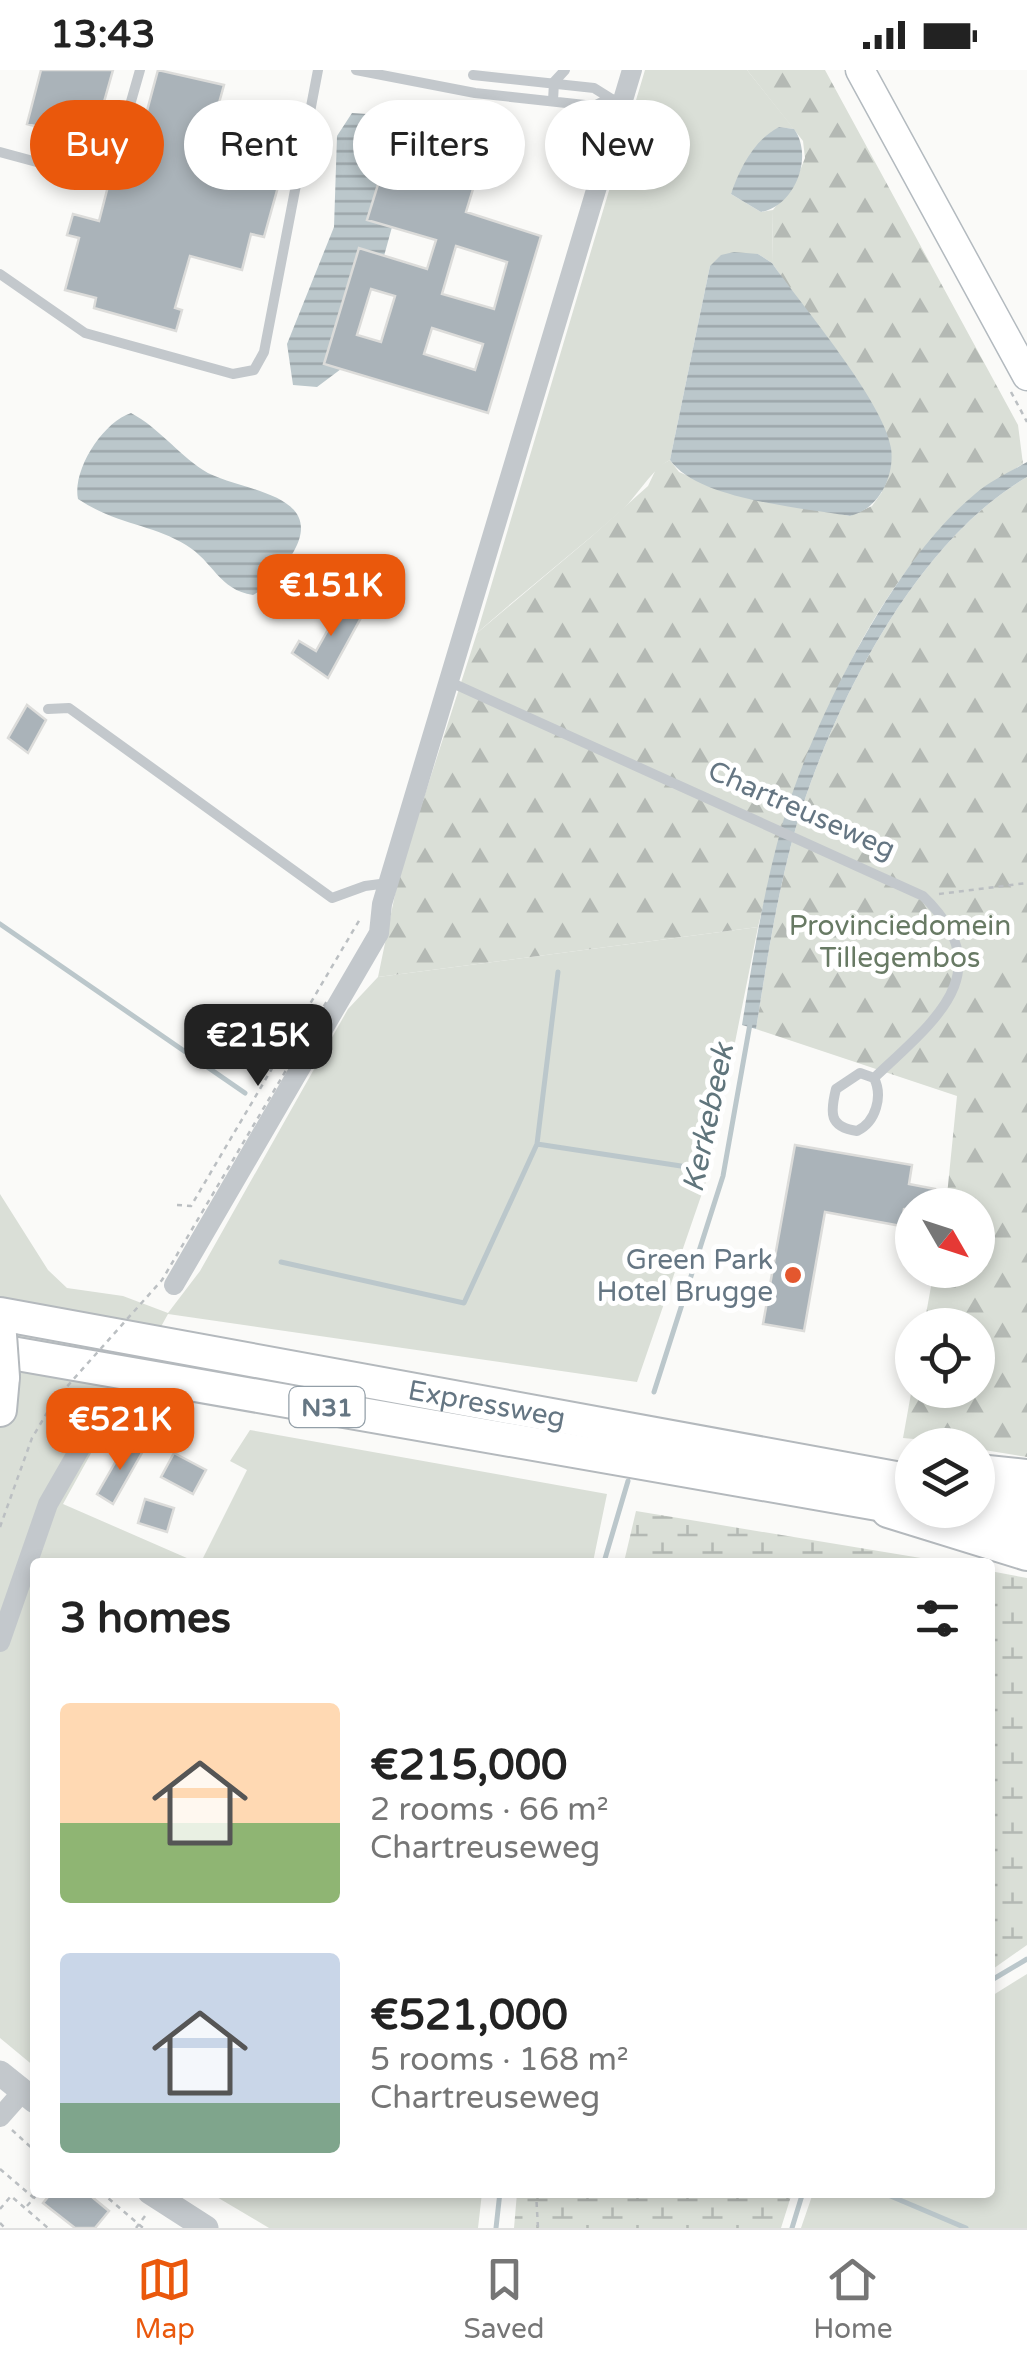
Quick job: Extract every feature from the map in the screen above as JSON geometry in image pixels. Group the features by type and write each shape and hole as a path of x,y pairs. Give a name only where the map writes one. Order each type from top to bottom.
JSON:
{"highway":[{"name":"Expressweg","path":"0,1314 895,1477"},
{"path":"0,1335 1,1379"},
{"name":"Expressweg","path":"1,1379 895,1507"},
{"name":"N31","path":"829,1463 895,1465"},
{"path":"995,1473 1027,1476"},
{"path":"995,1497 1027,1503"},
{"name":"N31","path":"860,1501 970,1540 1027,1554"},
{"name":"Expressweg","path":"995,1523 1027,1528"}],"main road":[{"path":"860,70 1027,376"}],"street":[{"path":"615,100 632,70"},
{"path":"174,1285 379,932 382,904 450,682 589,190"},
{"path":"0,1642 48,1504 98,1417"},
{"path":"0,2073 29,2096 6,2123"},
{"path":"159,2198 206,2228"}],"lane":[{"path":"0,152 96,178 101,165 116,154 140,70"},
{"path":"0,274 70,326 101,340 233,374 254,370 264,352 318,70"},
{"path":"356,70 475,93 545,101"},
{"path":"552,100 554,82 565,70"},
{"path":"475,93 473,73 594,88 615,100"},
{"name":"Chartreuseweg","path":"450,682 922,896 955,933 960,950 959,972 950,998 931,1024 874,1078"},
{"path":"48,709 68,708 332,898 365,886 389,883"},
{"name":"Chartreuseweg","path":"860,1073 874,1078 879,1088 874,1116 857,1131 843,1129 833,1122 836,1089 860,1073"}],"path":[{"path":"922,896 1027,882"},
{"path":"177,1205 192,1206 358,920 382,904"},
{"path":"0,1527 32,1438 54,1401 162,1280 327,1001"},
{"path":"6,2123 30,2146"},
{"path":"0,2169 30,2195"},
{"path":"0,2209 10,2196 48,2228"},
{"path":"26,2208 34,2198"},
{"path":"108,2198 143,2228"},
{"path":"536,2198 538,2228"},
{"path":"0,2223 5,2228"}],"green space":[{"path":"645,70 747,70 794,129 779,127 751,153 731,194 761,212 773,210 772,263 758,254 710,266 670,460 622,510 477,633 609,190 690,190 690,100 636,100"},
{"path":"747,70 825,70 1018,425 1023,464 969,502 923,550 882,606 848,667 819,732 794,799 758,927 378,977 399,875 477,633 648,486 657,467 670,460 679,472 726,492 850,516 872,506 882,492 878,415 772,263 773,210 797,178 805,158 803,141"},
{"name":"Provinciedomein Tillegembos","path":"1027,477 1027,1457 995,1452 995,1428 905,1428 908,1408 995,1408 995,1308 927,1308 931,1288 995,1288 995,1188 948,1188 957,1096 756,1029 778,902 796,827 832,730 883,631 915,584 949,542 987,505"},
{"path":"758,927 709,1173 637,1382 168,1314 63,1504 187,1558 30,1558 30,2063 0,2038 0,1194 48,1270 67,1288 123,1296 168,1313 200,1271 348,1009 378,977"},
{"path":"250,1430 607,1494 594,1558 203,1558 247,1470 230,1461"},
{"path":"636,1511 921,1558 625,1558"},
{"path":"995,1572 1027,1578 1027,1945 995,1967"},
{"path":"1027,1974 1027,2228 801,2228 811,2198 995,2198 995,1994"},
{"path":"218,2198 481,2198 478,2228 269,2228"},
{"path":"516,2198 790,2198 781,2228 514,2228"}],"shaded area":[{"path":"353,113 353,190 377,190 368,219 392,227 384,256 360,248 325,364 341,369 317,387 293,385 287,344 334,227 337,136"},
{"path":"779,127 794,129 800,140 801,166 792,190 773,208 761,212 731,194 749,156 762,139"},
{"path":"758,254 772,263 858,380 885,428 892,459 887,480 877,499 860,512 850,516 727,493 684,474 670,460 710,266 721,255"},
{"path":"131,413 203,470 272,496 298,516 301,531 294,551 266,586 253,595 241,592 186,545 78,499 80,475 92,448 110,426"},
{"path":"1027,462 1027,477 987,505 949,542 915,584 856,680 832,730 796,827 778,902 756,1029 742,1025 783,822 835,692 886,601 944,523 981,489"}],"building":[{"path":"41,70 113,70 105,100 33,100"},
{"path":"158,70 224,85 220,100 184,100 184,190 277,190 264,237 251,234 242,270 190,256 175,308 182,310 176,331 94,308 96,298 65,290 79,238 67,235 73,214 99,221 107,190 164,190 164,100 150,100"},
{"path":"376,190 473,190 466,212 541,236 488,413 324,364 359,248 427,269 436,240 367,220","holes":["456,246 507,262 494,309 442,294","371,289 395,296 381,342 357,335","432,328 483,344 475,370 424,354"]},
{"path":"331,599 363,614 328,678 292,653 299,641 316,651 335,617 324,611"},
{"path":"27,705 46,720 28,753 8,738"},
{"name":"Green Park Hotel Brugge","path":"795,1145 912,1165 909,1184 930,1188 895,1188 895,1225 825,1212 804,1331 763,1324"},
{"path":"127,1442 143,1451 113,1504 97,1494"},
{"path":"174,1453 206,1470 193,1494 161,1477"},
{"path":"145,1499 174,1508 167,1532 138,1523"},
{"path":"47,2198 93,2198 109,2211 95,2228 75,2228 43,2203"}],"waterway":[{"path":"0,924 245,1093"},
{"path":"281,1262 464,1303 537,1144 558,972"},
{"name":"Kerkebeek","path":"654,1392 723,1176 750,1024"},
{"path":"537,1144 694,1168"},
{"name":"Kerkebeek","path":"605,1558 628,1481"},
{"path":"995,1978 1027,1959"},
{"name":"Kerkebeek","path":"496,2228 499,2198"},
{"path":"792,2228 801,2198"},
{"path":"895,2198 966,2228"}],"place":[{"name":"Green Park Hotel Brugge","path":"793,1275"}]}
